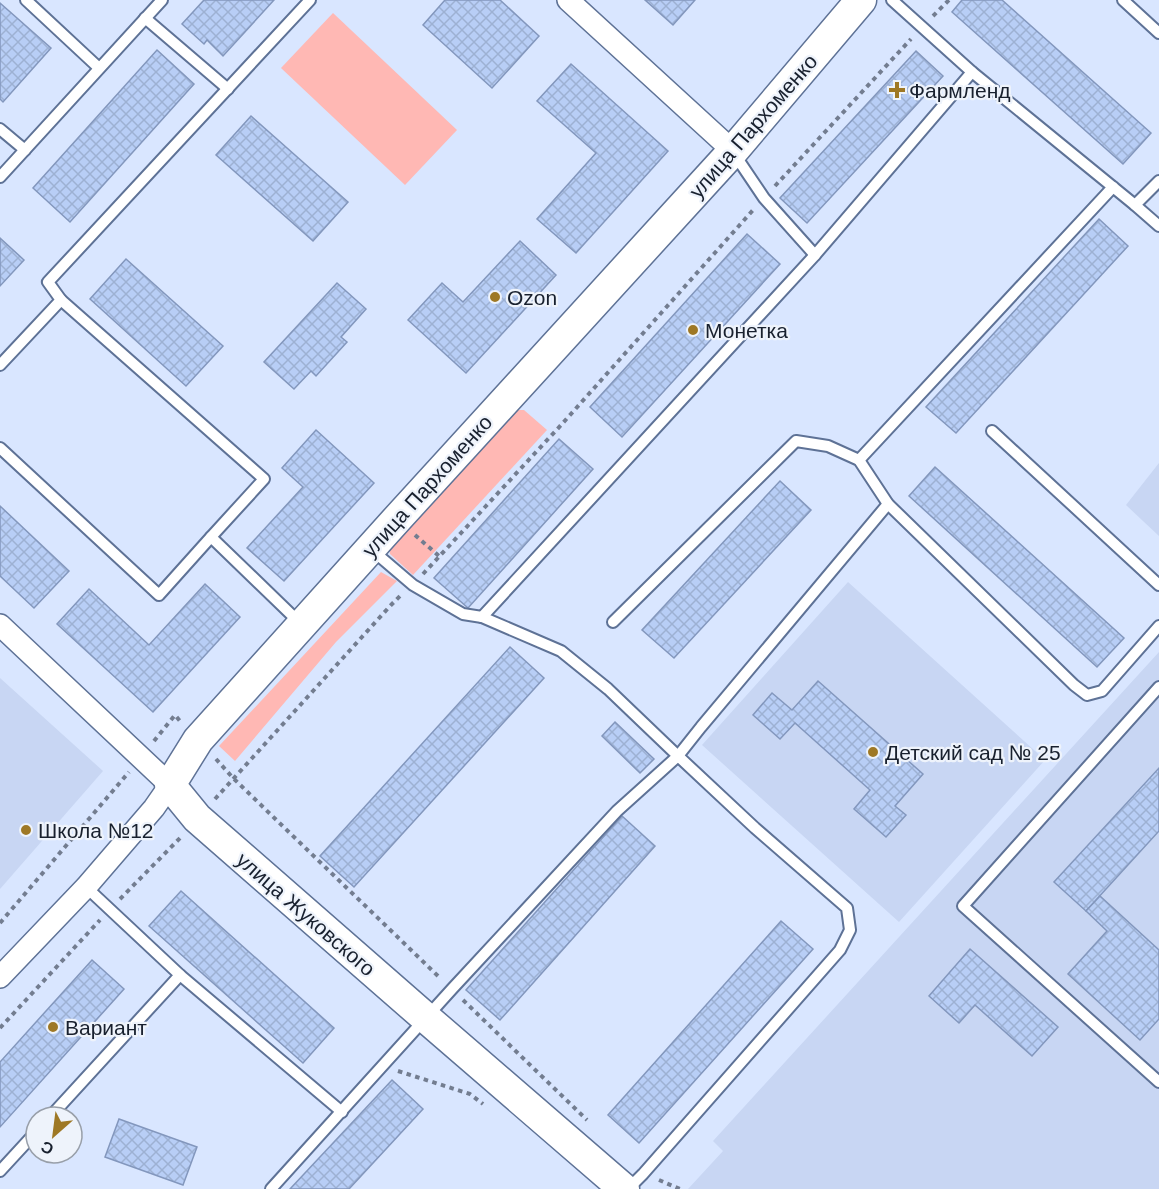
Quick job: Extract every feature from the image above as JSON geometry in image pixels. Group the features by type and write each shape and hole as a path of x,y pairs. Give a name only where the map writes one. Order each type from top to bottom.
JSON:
{"street":[{"path":"568,0 733,151"},
{"name":"улица Пархоменко","path":"0,977 86,887 154,808 198,740 733,151 853,3"},
{"name":"улица Жуковского","path":"0,625 170,784 197,818 426,1018 632,1184"}],"lane":[{"path":"26,0 99,68"},
{"path":"0,177 162,0"},
{"path":"0,448 159,595 264,479 61,300 48,282 310,0"},
{"path":"892,0 972,72 1159,226"},
{"path":"1123,0 1159,33"},
{"path":"145,18 228,89"},
{"path":"482,617 815,255 972,72"},
{"path":"0,129 25,150"},
{"path":"733,151 764,198 815,255"},
{"path":"1135,205 1159,181"},
{"path":"859,460 1113,187"},
{"path":"0,365 61,300"},
{"path":"992,431 1159,585"},
{"path":"613,622 796,441 828,446 859,460 888,504 1074,685 1087,694 1102,691 1159,626"},
{"path":"271,1189 617,811 678,756 888,504"},
{"path":"211,537 302,625"},
{"path":"370,549 413,585 463,614 482,617 561,651 608,689 755,828 847,908 850,930 840,950 632,1184"},
{"path":"1159,687 963,906 1159,1082"},
{"path":"86,887 180,975 342,1112"},
{"path":"61,1105 180,975"},
{"path":"0,1171 24,1145"}],"path":[{"path":"0,1028 180,838 391,605 413,585 562,424 764,198 949,0"},
{"path":"0,923 175,715 233,778 594,1126"},
{"path":"383,1066 470,1094 488,1109"},
{"path":"632,1184 680,1189"}],"shaded area":[{"path":"333,13 457,130 405,185 281,68"},
{"path":"516,410 524,410 547,430 413,575 390,554 389,541"},
{"path":"1159,463 1159,536 1126,505"},
{"path":"381,572 397,581 336,642 235,761 219,746"},
{"name":"Детский сад № 25","path":"848,582 1045,760 899,922 702,745"},
{"path":"1159,652 1159,1189 688,1189 723,1151 713,1141"},
{"name":"Школа №12","path":"0,678 103,771 0,889"}],"building":[{"path":"204,0 274,0 223,56 207,40 204,44 182,24"},
{"path":"445,0 500,0 539,36 492,88 423,25"},
{"path":"645,0 695,0 673,25"},
{"path":"962,0 1002,0 1151,133 1123,164 952,12"},
{"path":"0,3 51,48 3,102 0,99"},
{"path":"157,50 194,84 70,222 33,188"},
{"path":"916,51 943,76 807,223 780,198"},
{"path":"571,64 668,151 576,253 537,219 596,153 537,101"},
{"path":"251,116 348,202 313,241 216,155"},
{"path":"1099,219 1128,246 956,433 926,407"},
{"path":"747,234 780,264 622,437 590,407"},
{"path":"0,238 24,260 0,286"},
{"path":"520,241 556,275 466,373 408,320 442,283 463,302"},
{"path":"126,259 223,346 186,386 90,299"},
{"path":"337,283 366,309 341,337 347,342 316,376 311,371 294,389 264,362"},
{"path":"316,430 374,483 284,581 247,548 303,487 282,468"},
{"path":"559,439 593,469 468,608 434,578"},
{"path":"935,467 1124,638 1097,667 909,496"},
{"path":"780,481 811,510 674,658 642,630"},
{"path":"0,506 69,571 34,608 0,576"},
{"path":"205,584 240,617 153,712 57,624 89,589 149,645"},
{"path":"510,647 544,678 354,887 320,856"},
{"path":"818,681 923,774 895,806 906,815 886,837 854,809 870,790 795,723 780,739 753,715 772,693 792,710"},
{"path":"615,722 654,759 640,773 602,736"},
{"path":"1159,768 1159,831 1086,911 1054,882"},
{"path":"622,816 655,846 500,1020 466,990"},
{"path":"181,891 334,1028 303,1063 149,926"},
{"path":"1100,896 1159,950 1159,1019 1140,1040 1068,974 1107,931 1086,911"},
{"path":"781,921 813,949 639,1143 608,1115"},
{"path":"970,949 1058,1027 1032,1056 975,1005 959,1023 929,996"},
{"path":"92,960 124,989 0,1127 0,1062"},
{"path":"392,1080 423,1109 349,1189 290,1189"},
{"path":"119,1119 197,1147 183,1185 105,1157"}],"place":[{"name":"Фармленд","path":"897,90"},
{"name":"Ozon","path":"495,297"},
{"name":"Монетка","path":"693,330"},
{"name":"Детский сад № 25","path":"873,752"},
{"name":"Школа №12","path":"26,830"},
{"name":"Вариант","path":"53,1027"}]}
